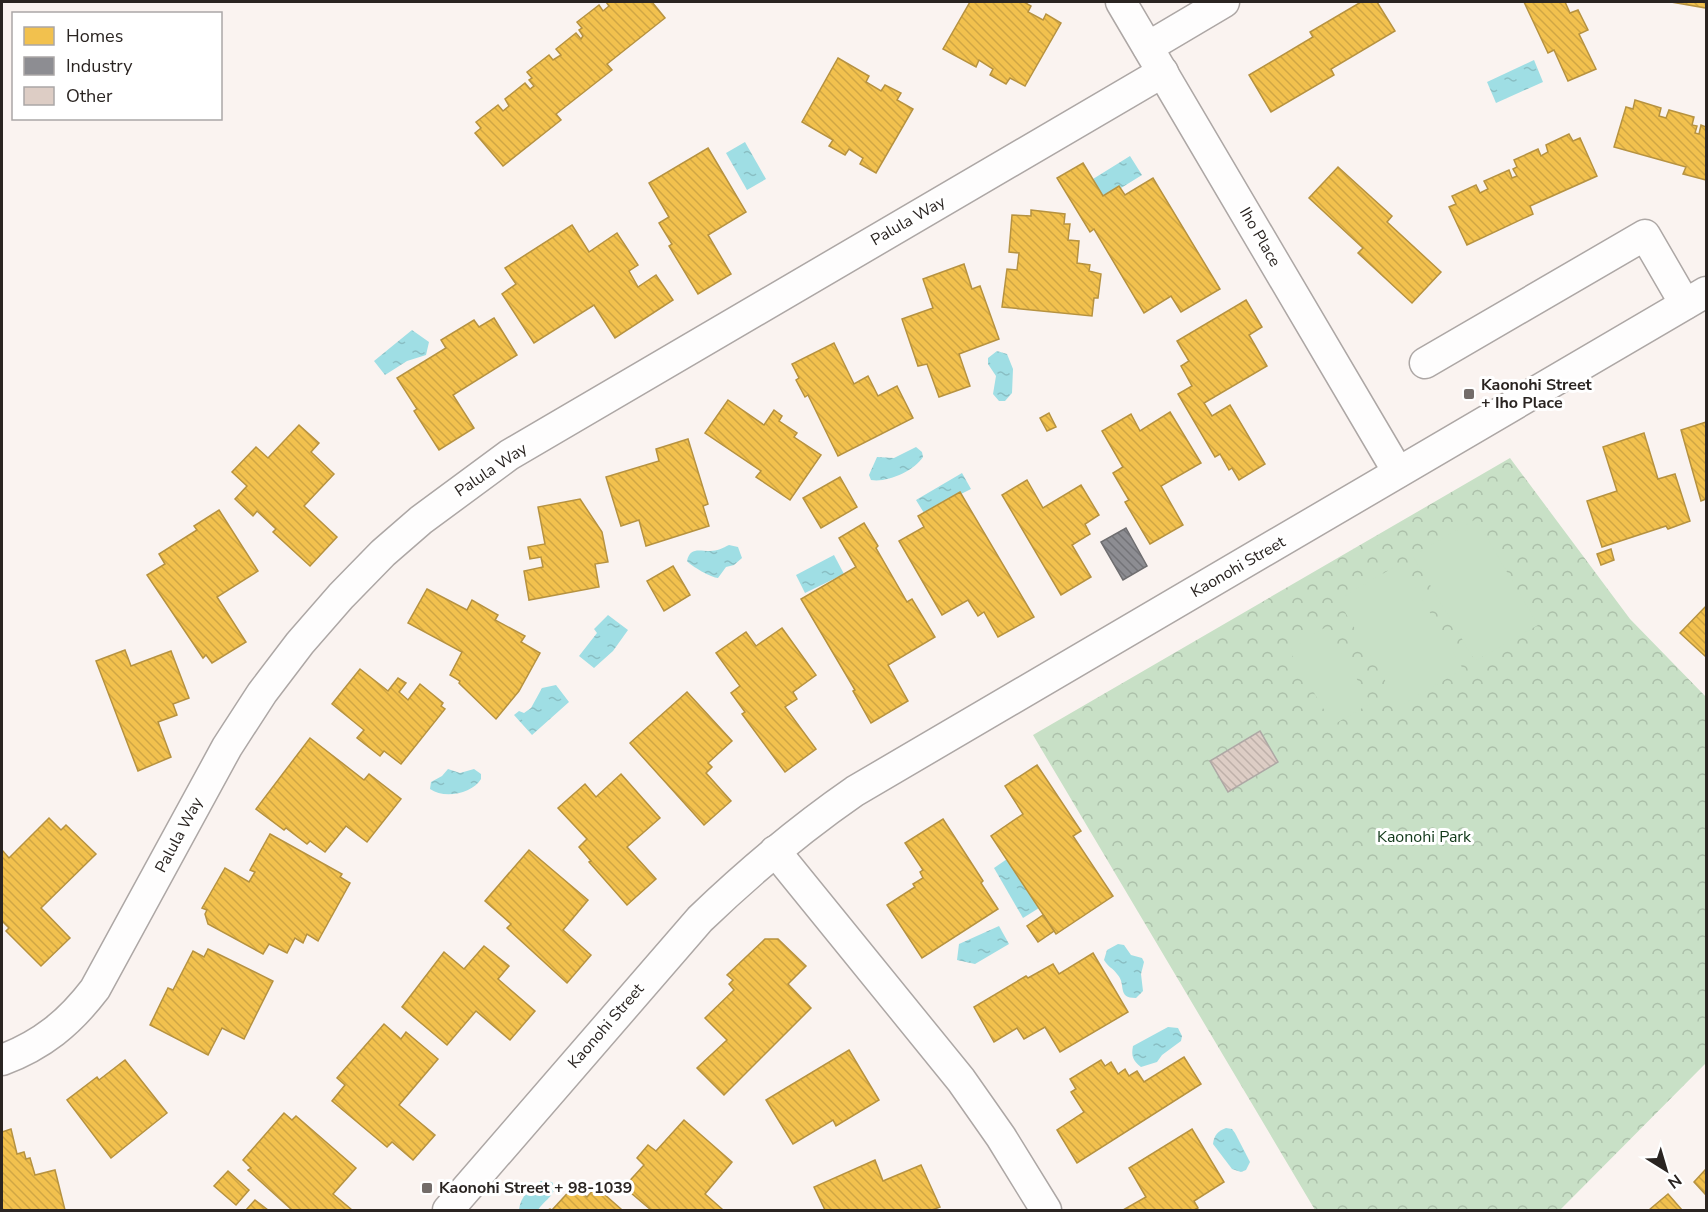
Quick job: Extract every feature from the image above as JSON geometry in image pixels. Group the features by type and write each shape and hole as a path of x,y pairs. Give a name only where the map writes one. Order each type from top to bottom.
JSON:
{"street":[{"name":"Iho Place","path":"1121,2 1398,472"},
{"name":"Palula Way","path":"2,1060 35,1045 58,1029 77,1012 95,989 227,747 262,693 340,596 383,553 421,520 509,455 1155,59 1224,2"},
{"path":"1425,363 1645,235 1696,298"},
{"name":"Kaonohi Street","path":"447,1210 700,919 775,851 855,791 1696,298"},
{"path":"775,851 961,1080 1001,1137 1046,1210"}],"green space":[{"name":"Kaonohi Park","path":"1510,458 1630,619 1706,697 1706,1063 1560,1210 1315,1210 1033,735"},
{"path":"1476,519 1538,625 1475,661 1413,556"},
{"path":"1401,563 1463,669 1400,706 1338,600"},
{"path":"1326,627 1371,703 1333,725 1289,650"}],"water":[{"path":"1534,60 1543,82 1496,103 1487,82"},
{"path":"745,142 766,179 747,190 726,153"},
{"path":"1130,156 1142,175 1103,196 1093,179"},
{"path":"412,330 429,342 426,355 407,361 385,375 374,361"},
{"path":"997,351 1007,354 1013,369 1012,393 1005,401 999,401 993,394 996,376 988,364 988,358"},
{"path":"916,447 922,452 923,457 913,467 892,478 871,480 869,475 877,457 894,458"},
{"path":"962,473 971,489 961,494 960,492 924,513 916,500"},
{"path":"729,545 738,547 742,558 734,565 726,567 718,578 687,561 693,552 710,551"},
{"path":"834,555 844,574 805,593 796,575"},
{"path":"608,615 628,630 613,651 594,668 579,656 597,633 594,629"},
{"path":"556,685 569,702 532,735 514,715 519,711 524,713 531,708 542,688"},
{"path":"448,769 460,773 474,769 481,774 481,779 471,788 457,793 443,794 430,789 431,782 442,776"},
{"path":"1007,859 1039,908 1023,918 994,868"},
{"path":"999,926 1009,944 975,964 957,960 959,944"},
{"path":"1118,944 1124,945 1131,955 1142,958 1144,962 1141,974 1143,991 1136,998 1126,996 1120,978 1104,960 1107,950"},
{"path":"1168,1027 1178,1028 1182,1036 1181,1041 1162,1055 1157,1062 1141,1067 1133,1058 1133,1046"},
{"path":"1226,1128 1232,1129 1235,1133 1250,1162 1246,1170 1241,1172 1232,1169 1213,1144 1217,1134"},
{"path":"541,1181 552,1182 553,1193 538,1210 519,1210 526,1193"}],"building: Homes":[{"path":"606,2 652,2 665,18 607,64 612,70 556,114 561,120 503,166 475,133 481,128 476,122 498,105 503,111 509,106 505,99 525,83 530,89 534,86 527,72 549,55 553,60 561,55 556,49 576,33 581,39 583,36 579,30 582,28 577,22 599,5 603,11 609,6"},
{"path":"970,2 1024,2 1031,6 1028,12 1043,20 1046,14 1061,23 1025,86 1010,78 1006,84 990,75 993,69 979,60 976,67 943,49"},
{"path":"1361,2 1377,2 1395,31 1331,69 1334,75 1271,112 1249,75 1313,37 1310,32"},
{"path":"1524,2 1565,2 1570,13 1578,10 1588,30 1579,34 1596,69 1568,81 1554,50 1548,53"},
{"path":"1671,2 1706,2 1706,8"},
{"path":"838,58 869,76 866,82 881,91 885,85 901,93 897,100 913,109 876,173 860,164 863,158 849,149 845,155 829,146 833,140 802,122"},
{"path":"1635,100 1661,108 1659,116 1666,118 1669,110 1694,117 1692,125 1697,126 1695,133 1699,134 1701,125 1706,127 1706,180 1683,174 1686,167 1614,147 1626,107 1633,109"},
{"path":"1569,134 1573,141 1580,138 1597,176 1530,206 1533,214 1467,245 1449,207 1456,204 1452,196 1476,185 1480,193 1488,189 1484,181 1509,170 1512,178 1517,176 1513,169 1517,167 1514,160 1538,149 1541,156 1548,152 1546,145"},
{"path":"708,148 746,212 708,235 731,274 698,294 669,246 672,244 659,223 669,217 649,183"},
{"path":"1083,163 1103,196 1119,186 1125,195 1153,178 1220,289 1181,312 1171,296 1144,313 1094,229 1090,232 1057,178"},
{"path":"1338,167 1392,216 1387,222 1441,272 1412,303 1358,253 1363,248 1309,198"},
{"path":"1031,210 1065,214 1064,224 1070,224 1068,240 1079,241 1077,263 1090,265 1089,271 1101,274 1098,298 1094,298 1092,316 1002,307 1007,269 1017,270 1019,253 1009,252 1012,215 1031,216"},
{"path":"572,225 589,252 617,233 638,265 629,271 638,287 656,275 673,300 615,338 594,305 534,343 502,294 516,284 505,268"},
{"path":"964,264 972,289 980,286 999,339 959,354 970,386 939,397 927,364 918,366 902,319 933,308 923,279"},
{"path":"1246,300 1262,327 1249,335 1267,366 1204,403 1212,416 1230,405 1265,464 1239,480 1232,468 1229,470 1220,454 1215,457 1178,394 1192,386 1181,366 1189,361 1177,341"},
{"path":"494,318 517,355 453,395 474,428 439,450 414,411 417,409 397,378 446,348 441,340 474,320 479,327"},
{"path":"834,343 854,384 868,376 878,396 897,386 913,418 838,456 808,395 805,397 796,380 799,378 792,364"},
{"path":"728,400 764,425 774,410 782,416 779,421 797,433 794,437 821,455 790,500 756,477 761,471 705,433"},
{"path":"1170,412 1201,463 1161,486 1183,525 1150,544 1125,502 1129,500 1113,473 1123,467 1102,431 1131,414 1140,431"},
{"path":"1049,413 1056,427 1047,431 1040,418"},
{"path":"1706,422 1706,499 1701,501 1681,430"},
{"path":"299,425 319,443 311,452 334,474 304,506 337,537 310,566 273,532 276,529 257,511 253,516 235,499 247,486 232,472 256,447 268,458"},
{"path":"1644,433 1658,479 1675,474 1690,521 1668,529 1666,526 1602,547 1587,501 1617,491 1603,447"},
{"path":"688,439 708,504 703,506 709,526 646,546 639,520 621,526 606,477 659,461 656,449"},
{"path":"840,477 857,507 821,528 803,498"},
{"path":"1027,480 1043,508 1081,485 1099,515 1085,524 1090,534 1072,545 1091,577 1061,595 1002,495"},
{"path":"960,492 1034,617 998,637 984,612 978,616 968,600 942,615 899,541 924,527 918,516"},
{"path":"580,499 602,532 608,562 595,564 599,587 529,600 524,571 543,567 541,557 530,559 528,547 545,544 538,507"},
{"path":"219,510 258,571 217,597 246,642 212,663 206,655 203,658 147,575 165,564 159,554 197,530 194,526"},
{"path":"864,523 907,602 912,599 935,637 888,665 908,701 871,723 853,691 855,690 801,599 856,567 839,538"},
{"path":"1611,549 1614,560 1601,565 1597,554"},
{"path":"673,566 690,595 664,611 647,581"},
{"path":"427,589 467,610 472,600 498,615 495,620 525,636 521,642 540,653 519,691 496,719 459,683 460,681 450,675 462,652 408,623"},
{"path":"1706,606 1706,655 1705,656 1680,633"},
{"path":"782,628 816,675 793,692 797,699 785,707 816,749 785,772 742,714 745,712 731,693 740,686 716,653 746,632 756,646"},
{"path":"125,650 131,666 171,651 189,698 173,704 177,715 158,722 171,757 138,771 96,661"},
{"path":"360,669 388,691 398,678 406,683 399,692 408,700 420,684 443,703 441,706 445,709 401,764 384,751 380,756 357,738 364,730 332,704"},
{"path":"687,692 732,741 708,763 712,767 706,773 731,801 704,825 630,743"},
{"path":"310,738 364,780 369,774 401,799 367,842 346,826 325,852 310,841 307,844 286,828 284,830 256,809"},
{"path":"1037,765 1081,831 1073,836 1113,896 1056,934 991,836 1023,814 1005,786"},
{"path":"621,774 660,818 627,847 656,879 627,905 589,862 591,861 579,847 587,839 558,808 585,784 596,797"},
{"path":"49,818 61,830 66,825 96,854 41,908 70,938 41,966 6,931 9,928 2,921 2,850 9,858"},
{"path":"943,819 983,881 981,883 998,909 922,958 887,905 915,887 913,884 923,878 920,872 923,870 905,843"},
{"path":"270,834 342,874 340,877 350,883 318,941 307,934 303,943 295,938 287,953 269,944 263,954 208,924 205,914 207,910 202,908 225,868 249,882 255,872 250,870"},
{"path":"529,850 588,900 563,930 591,955 567,983 507,928 511,924 485,901"},
{"path":"1043,915 1054,931 1038,942 1027,926"},
{"path":"765,939 778,939 806,966 788,984 811,1008 724,1095 697,1068 727,1040 705,1018 734,990 729,984 733,980 727,975"},
{"path":"484,946 509,966 498,979 535,1011 510,1040 476,1011 447,1045 402,1007 444,952 464,969"},
{"path":"208,949 273,981 244,1039 222,1028 208,1055 150,1025 168,988 173,990 193,951 204,957"},
{"path":"1093,953 1128,1012 1060,1052 1045,1027 1024,1039 1017,1028 994,1042 974,1007 1026,976 1028,978 1053,964 1059,974"},
{"path":"384,1024 401,1039 406,1032 438,1059 399,1105 435,1135 413,1160 392,1142 387,1147 332,1101 345,1085 337,1078"},
{"path":"849,1050 879,1100 836,1126 833,1120 793,1144 766,1100"},
{"path":"1184,1057 1201,1084 1077,1163 1057,1130 1084,1112 1071,1092 1076,1089 1070,1079 1101,1060 1105,1066 1111,1062 1118,1074 1125,1069 1129,1076 1137,1071 1144,1082"},
{"path":"125,1060 167,1113 111,1158 67,1100 97,1077 99,1080"},
{"path":"284,1113 292,1120 296,1116 356,1168 333,1194 352,1210 292,1210 248,1170 251,1168 243,1160"},
{"path":"684,1120 732,1162 705,1194 722,1209 720,1210 651,1210 624,1187 644,1165 637,1158 648,1145 656,1151"},
{"path":"11,1129 17,1154 24,1152 26,1159 30,1158 35,1175 55,1170 65,1210 2,1210 2,1132"},
{"path":"1192,1129 1224,1182 1194,1201 1198,1208 1194,1210 1123,1210 1146,1197 1129,1168"},
{"path":"875,1160 883,1181 921,1165 940,1207 932,1210 825,1210 814,1187"},
{"path":"1706,1169 1706,1195 1694,1182"},
{"path":"228,1171 249,1190 236,1205 214,1186"},
{"path":"574,1186 587,1197 596,1187 621,1209 619,1210 552,1210"},
{"path":"1668,1194 1682,1210 1649,1210"},
{"path":"255,1200 268,1210 246,1210"}],"building: Industry":[{"path":"1126,528 1147,566 1123,580 1101,542"}],"building: Other":[{"path":"1260,731 1278,762 1228,792 1210,761"}],"place":[{"name":"Kaonohi Street + Iho Place","path":"1469,394"},
{"name":"Kaonohi Street + 98-1039","path":"427,1188"}]}
